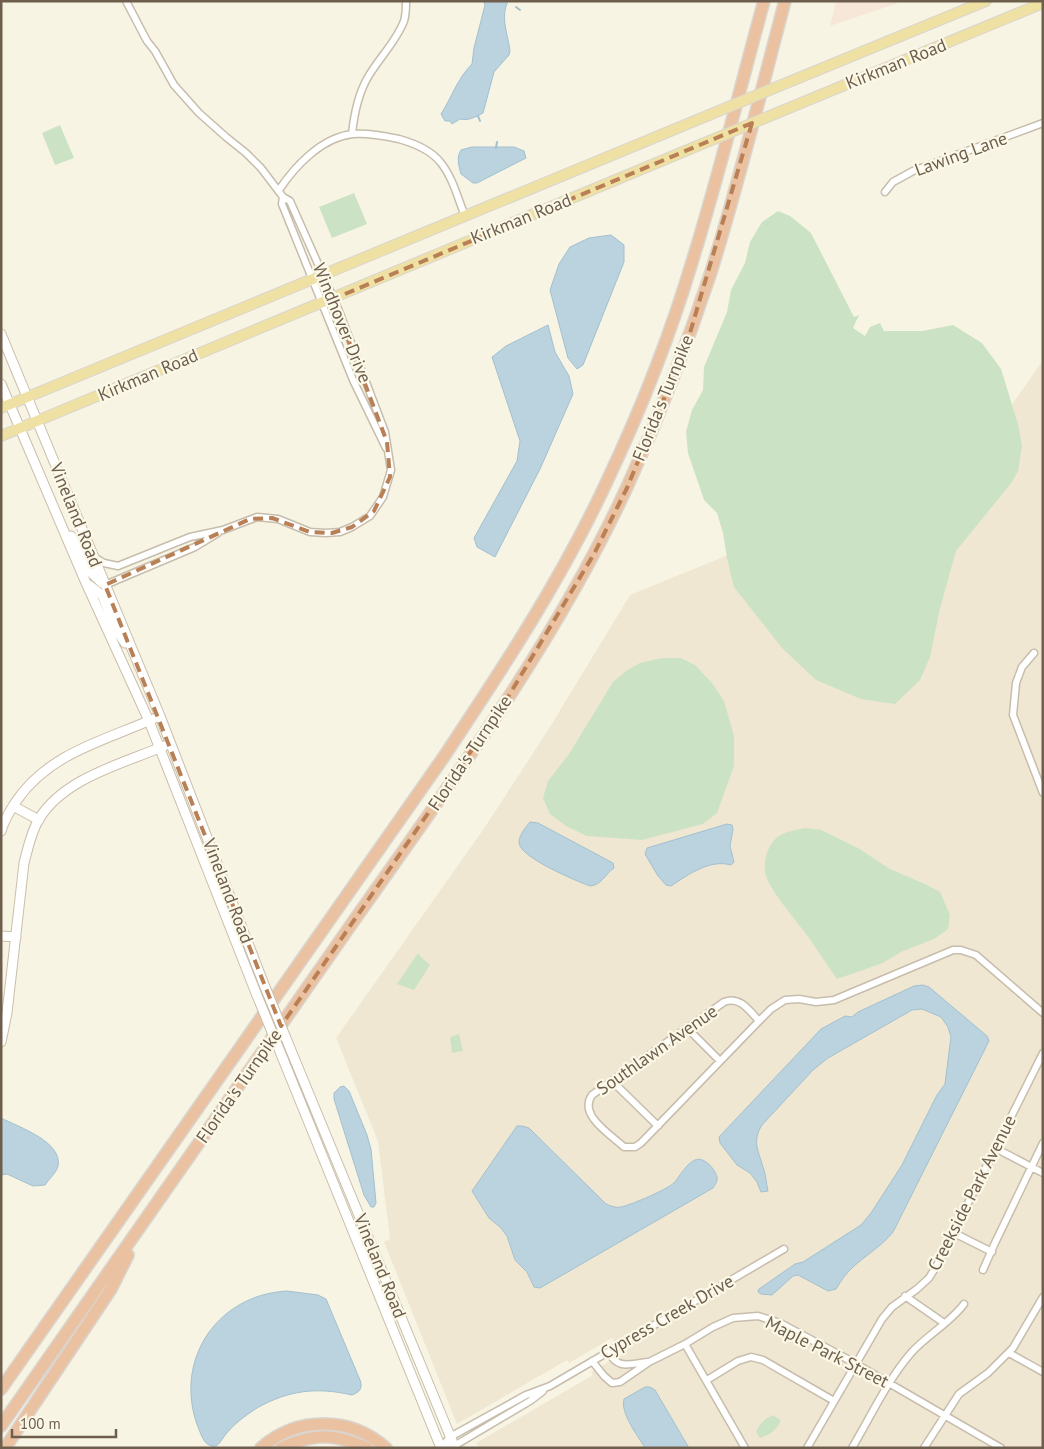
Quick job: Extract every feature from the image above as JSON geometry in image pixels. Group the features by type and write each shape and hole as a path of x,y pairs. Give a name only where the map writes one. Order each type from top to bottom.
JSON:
{"highway":[{"name":"Florida's Turnpike","path":"1,1389 443,758 533,619 576,544 608,480 671,326 692,264 711,198 764,1"},
{"name":"Florida's Turnpike","path":"1,1426 460,770 550,630 594,554 627,488 687,343 728,213 785,1"},
{"path":"5,1448 111,1289 147,1218"},
{"path":"262,1448 278,1436 300,1427 328,1424 356,1429 376,1439 386,1448"},
{"path":"281,1448 306,1438 328,1436 348,1440 367,1448"}],"main road":[{"name":"Kirkman Road","path":"6,406 986,1"},
{"name":"Kirkman Road","path":"1,436 333,299 464,242 1043,4"}],"street":[{"name":"Windhover Drive","path":"126,1 147,41 155,51 174,85 199,113 262,168 283,197 290,200 318,276 322,303 389,456"},
{"path":"352,134 354,117 367,78 387,51 400,28 404,19 406,1"},
{"name":"Lawing Lane","path":"885,192 893,182 913,171 1043,123"},
{"path":"279,190 299,166 313,153 333,140 352,134 380,135 405,141 427,151 444,168 465,216"},
{"name":"Windhover Drive","path":"105,585 195,547 223,530 250,519 260,517 278,519 303,530 332,533 352,527 370,516 384,497 390,477 385,432 370,389 333,299 318,276 282,204 283,197"},
{"name":"Vineland Road","path":"1,334 139,664 263,982 454,1447"},
{"name":"Vineland Road","path":"1,384 6,406 20,428 86,583 149,721 256,993 386,1315 442,1448"},
{"path":"360,393 370,389"},
{"path":"62,527 74,540 87,569 105,585"},
{"name":"Windhover Drive","path":"93,556 104,564 118,566 190,537 223,530"},
{"path":"190,537 195,547"},
{"path":"86,583 102,596 117,631 139,664"},
{"path":"1034,653 1022,667 1016,683 1013,715 1043,793"},
{"path":"1,831 13,806 26,787 43,771 80,749 160,716"},
{"path":"1,1042 7,1013 24,863 38,820 50,804 66,790 84,779 171,743"},
{"path":"13,806 38,820"},
{"path":"1,936 16,937"},
{"name":"Southlawn Avenue","path":"759,1021 742,1004 731,1000 724,1002 592,1095 589,1099 588,1111 590,1116 624,1147 635,1147 658,1126 771,1009 785,1000 798,999 816,1002 834,1000 953,950 970,952 976,955 1043,1013"},
{"path":"687,1028 720,1061"},
{"name":"Creekside Park Avenue","path":"807,1448 882,1319 892,1307 929,1278 938,1265 1043,1053"},
{"path":"612,1080 658,1126"},
{"path":"983,1270 1043,1143"},
{"path":"996,1148 1043,1173"},
{"path":"954,1233 992,1252"},
{"name":"Cypress Creek Drive","path":"442,1448 454,1447 530,1401 550,1386 784,1249"},
{"path":"368,1269 379,1264"},
{"path":"905,1296 944,1323"},
{"path":"924,1448 959,1394 988,1373 1009,1353 1043,1297"},
{"path":"852,1448 890,1384 911,1354 959,1311 964,1304"},
{"path":"386,1315 398,1310"},
{"name":"Maple Park Street","path":"626,1378 649,1362 713,1327 734,1318 758,1316 780,1323 856,1364 1001,1448"},
{"path":"685,1344 745,1448"},
{"path":"592,1361 612,1383 620,1382 626,1378 626,1374 621,1365 614,1362 608,1352"},
{"path":"1009,1353 1043,1372"},
{"path":"707,1380 738,1360 751,1357 764,1360 834,1401"},
{"name":"Maple Park Street","path":"621,1365 649,1362"},
{"name":"Cypress Creek Drive","path":"442,1448 450,1437 526,1395 550,1386"}],"highlighted area":[{"path":"752,123 687,343 627,488 594,554 505,702 281,1026 105,585 250,519 272,518 310,532 332,533 352,527 374,511 390,477 387,442 333,299"}],"shaded area":[{"path":"836,1 904,1 830,26"},
{"path":"1043,360 1043,1448 479,1448 476,1443 593,1375 591,1372 622,1354 612,1338 569,1363 567,1360 457,1424 384,1242 390,1239 378,1141 336,1038 485,827 550,727 630,595 978,453"}],"green space":[{"path":"60,125 74,158 55,165 42,133"},
{"path":"354,193 367,224 332,238 319,207"},
{"path":"778,211 790,216 811,233 854,317 859,315 853,328 865,336 870,327 880,323 884,331 922,331 953,325 982,343 1001,369 1018,424 1022,446 1018,471 1012,482 956,551 940,608 930,657 920,680 895,704 861,699 816,680 782,648 734,587 717,513 704,500 688,453 686,432 692,410 703,390 704,367 727,312 731,290 745,263 750,242 762,222"},
{"path":"662,658 681,658 695,665 712,683 724,701 734,736 734,766 717,813 703,824 642,840 587,836 566,826 550,814 543,798 548,781 569,754 613,682 626,671 640,663"},
{"path":"805,828 821,830 858,848 890,869 940,892 950,915 948,929 934,939 901,952 883,963 837,979 775,893 766,875 766,856 775,840 785,833"},
{"path":"418,953 430,965 414,990 397,984"},
{"path":"459,1034 463,1051 452,1053 450,1037"},
{"path":"774,1415 781,1420 779,1424 773,1432 760,1438 756,1432 759,1426 765,1419"}],"water":[{"path":"484,1 508,1 505,26 510,51 509,55 494,72 483,113 469,119 460,119 452,124 450,121 445,121 441,114 458,82 472,64 485,5"},
{"path":"472,147 514,147 524,151 526,158 477,183 473,183 461,174 458,159 461,150"},
{"path":"611,235 624,245 624,262 583,365 577,369 568,358 550,290 559,264 570,247 589,238"},
{"path":"548,325 555,352 569,376 573,394 540,469 495,557 477,547 474,538 517,461 520,441 492,357 506,346"},
{"path":"530,822 538,823 613,863 614,868 598,884 590,886 541,863 524,851 519,843 522,833"},
{"path":"727,824 732,825 733,829 730,846 734,862 731,865 715,864 708,866 692,872 671,886 666,885 658,876 645,854 647,848"},
{"path":"923,985 929,987 987,1036 989,1041 893,1232 884,1242 850,1269 836,1289 828,1291 798,1275 793,1276 772,1295 761,1294 758,1292 759,1289 795,1264 803,1262 861,1225 871,1213 902,1165 937,1095 945,1084 951,1037 948,1027 941,1017 922,1009 912,1010 828,1058 813,1070 762,1125 757,1136 759,1156 765,1173 768,1191 761,1192 757,1182 750,1173 737,1165 720,1143 719,1137 821,1029 845,1016 852,1017 858,1012 914,986"},
{"path":"344,1086 349,1091 371,1149 376,1203 374,1207 371,1207 364,1195 334,1099 334,1093"},
{"path":"1,1118 38,1136 54,1150 58,1157 58,1166 45,1185 33,1186 7,1174 1,1175"},
{"path":"517,1126 529,1128 606,1204 613,1207 621,1207 632,1203 670,1186 689,1164 698,1159 712,1167 717,1181 713,1188 540,1288 534,1287 527,1272 515,1260 507,1236 489,1218 472,1191"},
{"path":"287,1291 318,1295 326,1299 360,1380 360,1389 352,1395 315,1391 280,1397 252,1411 227,1433 220,1443 214,1446 210,1445 200,1432 192,1407 191,1382 196,1359 205,1338 220,1320 239,1305 261,1295"},
{"path":"645,1387 655,1390 689,1448 645,1448 630,1424 623,1405 624,1399"}],"waterway":[{"path":"516,7 520,10"},
{"path":"478,116 480,121"},
{"path":"496,148 497,142"}]}
